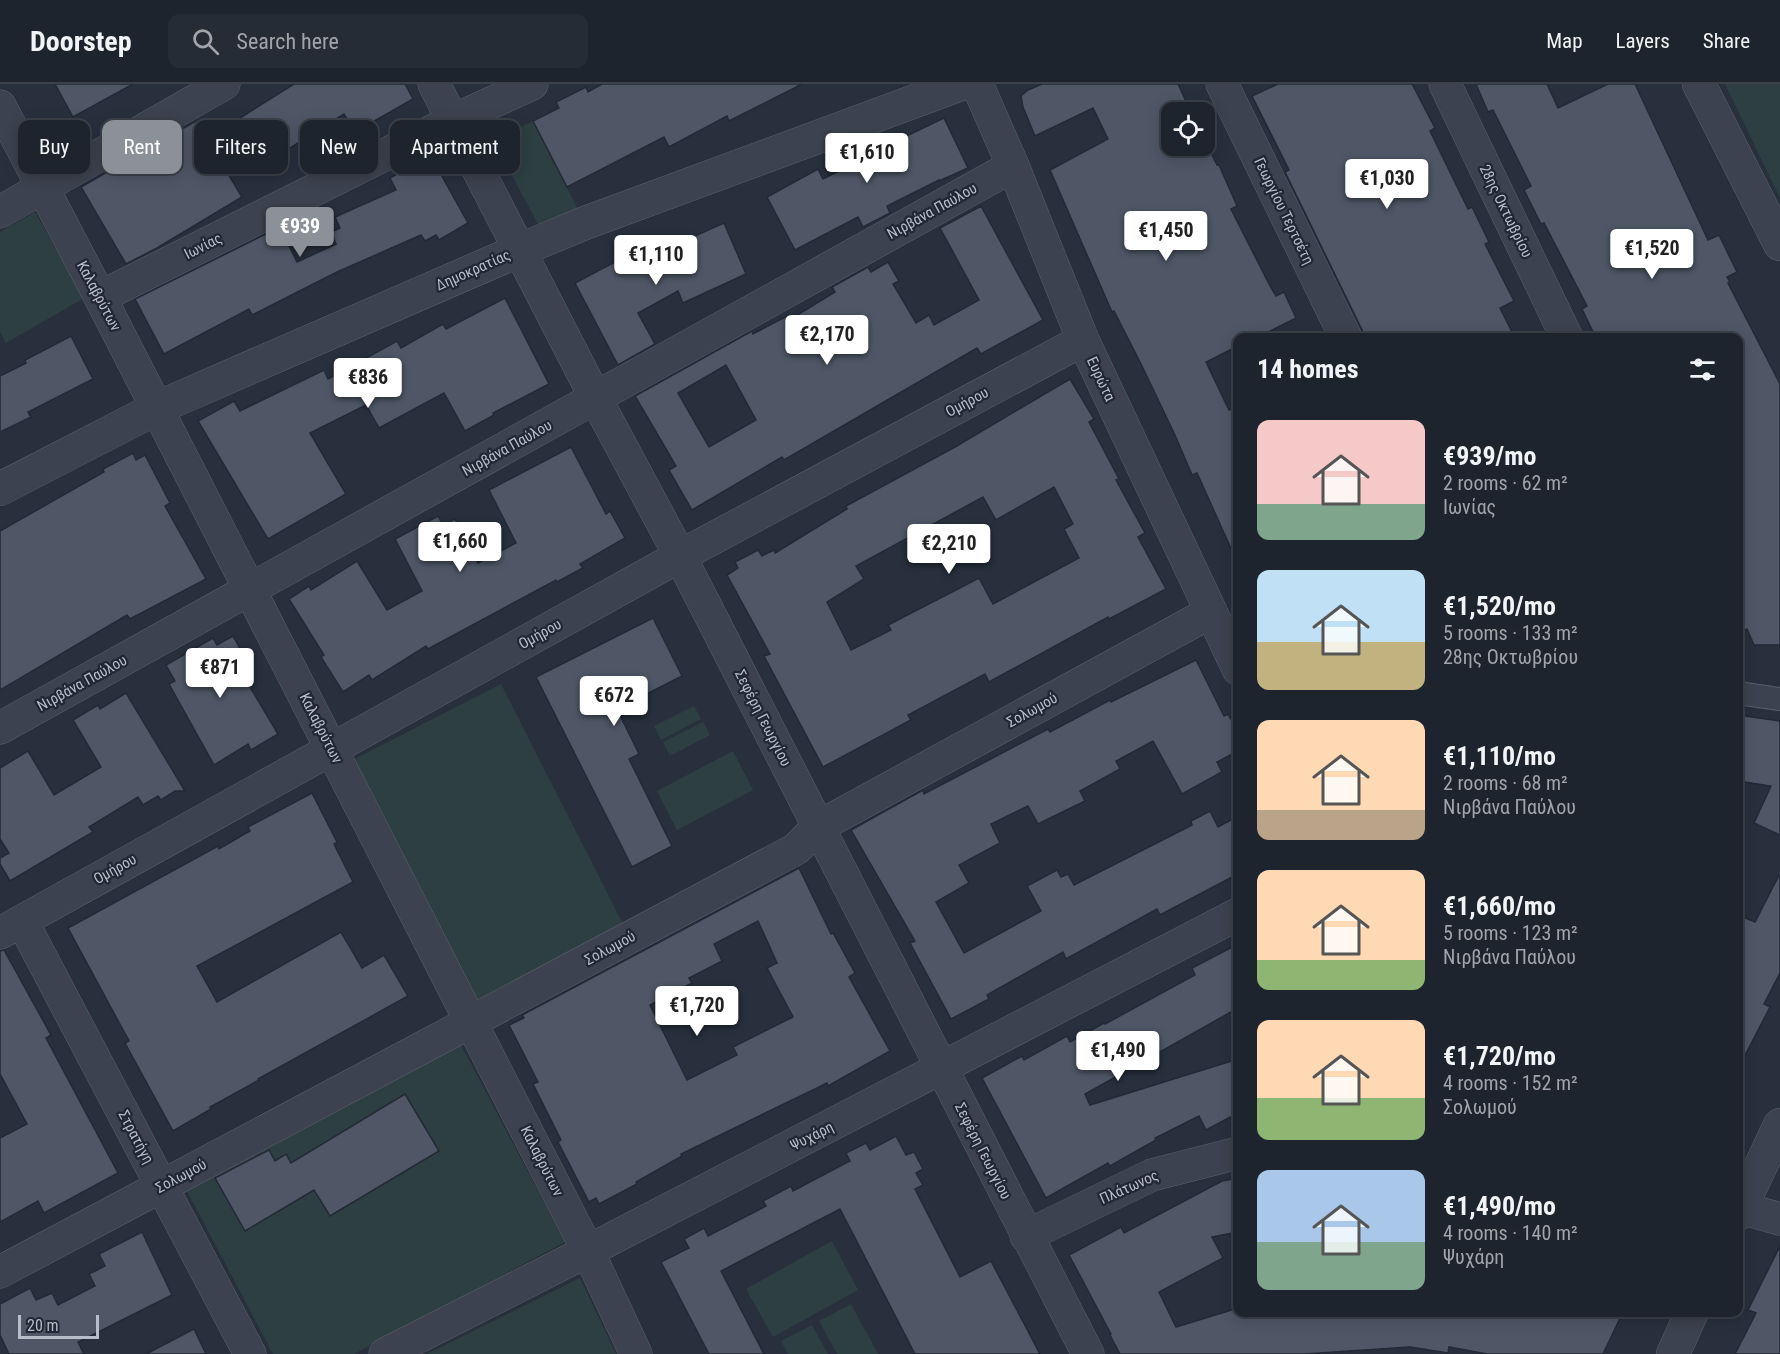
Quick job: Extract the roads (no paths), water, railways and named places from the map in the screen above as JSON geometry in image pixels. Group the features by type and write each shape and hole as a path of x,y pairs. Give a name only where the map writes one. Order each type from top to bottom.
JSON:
{"street":[{"path":"0,212 224,84"},
{"name":"Σεφέρη Γεωργίου","path":"434,84 454,120"},
{"name":"Ιωνίας","path":"454,120 532,84"},
{"name":"Δημοκρατίας","path":"0,489 157,408 520,250 596,218 961,84"},
{"name":"Ευρώτα","path":"977,84 1013,166 1083,340 1224,614 1233,649"},
{"name":"Γεωργίου Τερτσέτη","path":"1222,84 1344,333"},
{"name":"28ης Οκτωβρίου","path":"1445,84 1565,333"},
{"path":"1699,84 1780,244"},
{"name":"Καλαβρύτων","path":"0,106 588,1251 636,1354"},
{"name":"Ιωνίας","path":"100,297 390,152"},
{"name":"Νιρβάνα Παύλου","path":"0,728 1013,166"},
{"name":"Σεφέρη Γεωργίου","path":"481,174 596,399 680,556 1088,1354"},
{"name":"Ομήρου","path":"11,927 680,556 1083,340"},
{"name":"Σολωμού","path":"0,1272 796,849 818,827 1224,614"},
{"path":"1743,694 1780,699"},
{"name":"Ψυχάρη","path":"385,1354 1233,917"},
{"name":"Στρατήγη","path":"11,927 162,1186 250,1354"},
{"path":"1743,1200 1780,1125"},
{"name":"Πλάτωνος","path":"1026,1236 1152,1175 1233,1155"},
{"path":"1743,1209 1780,1219"},
{"path":"1673,1354 1690,1317"}]}
